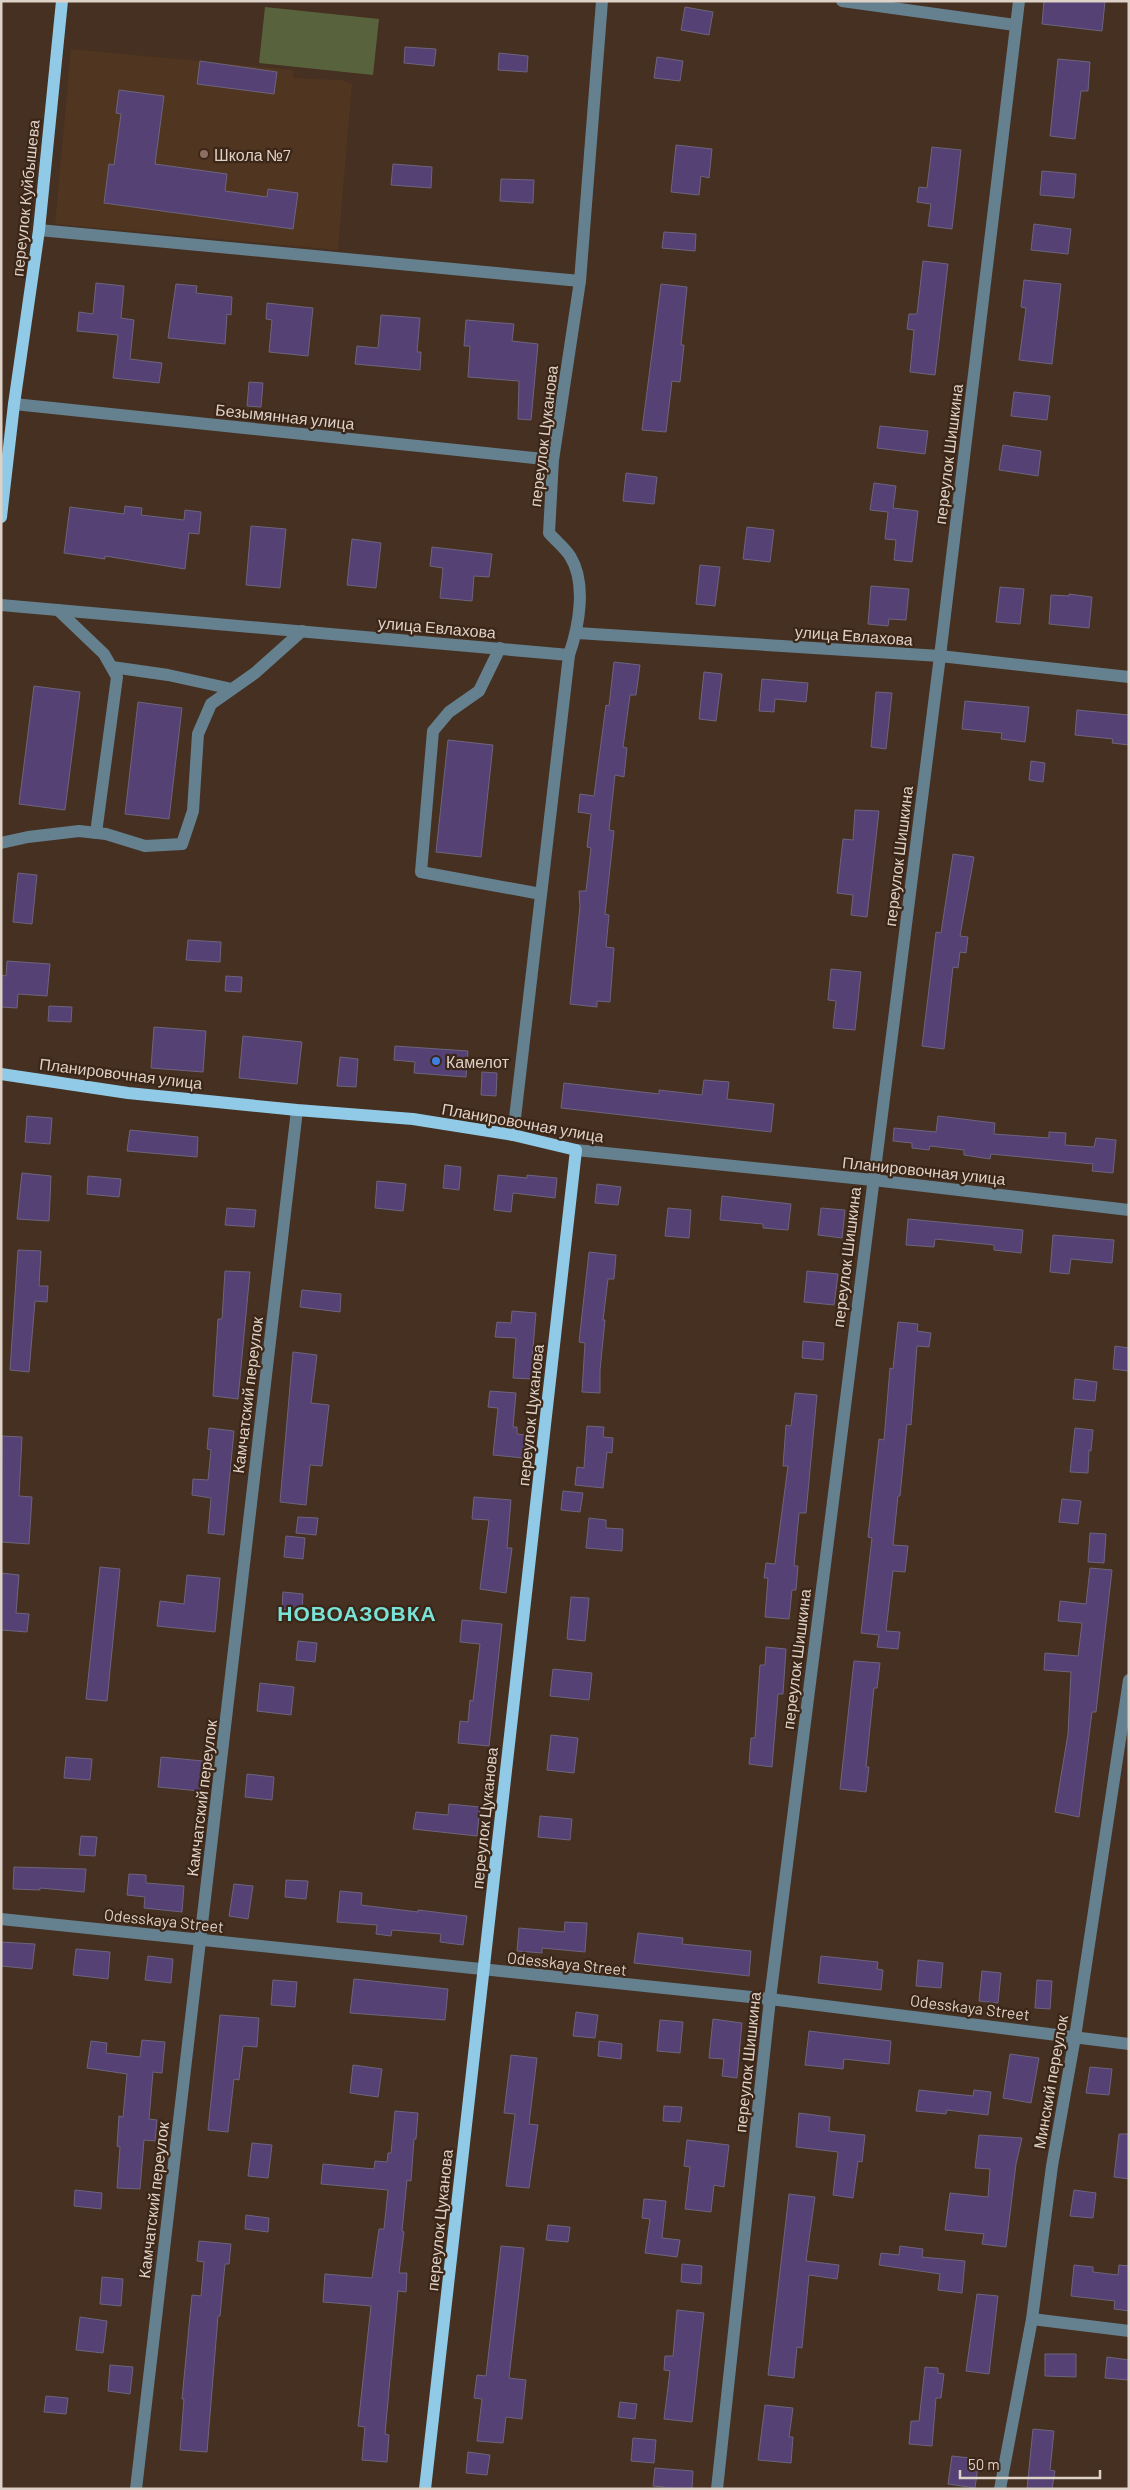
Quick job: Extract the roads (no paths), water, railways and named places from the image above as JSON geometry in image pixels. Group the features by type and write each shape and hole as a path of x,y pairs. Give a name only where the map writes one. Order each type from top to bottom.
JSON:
{"main road":[{"name":"переулок Куйбышева","path":"1,517 14,404 39,230 62,1"},
{"name":"Планировочная улица","path":"1,1074 128,1093 296,1110 413,1119 513,1134 576,1150"},
{"name":"переулок Цуканова","path":"425,2489 576,1150"}],"street":[{"name":"переулок Цуканова","path":"513,1134 569,654 577,633 579,578 570,556 549,533 553,460 580,281 602,1"},
{"path":"842,1 1015,25"},
{"name":"переулок Шишкина","path":"717,2489 770,1999 872,1180 940,656 1019,1"},
{"path":"39,230 580,281"},
{"name":"Безымянная улица","path":"14,404 553,460"},
{"name":"улица Евлахова","path":"1,605 569,654"},
{"path":"58,610 104,654 117,677 96,833"},
{"path":"1,843 54,834 79,832 96,833 145,846 182,844 193,811 198,734 211,704 255,673 302,631"},
{"name":"улица Евлахова","path":"577,633 940,656 1129,677"},
{"path":"500,648 478,691 449,712 433,732 421,872 541,894"},
{"path":"112,667 168,675 232,689"},
{"name":"Камчатский переулок","path":"136,2489 296,1110"},
{"name":"Планировочная улица","path":"576,1150 872,1180 1129,1210"},
{"name":"Минский переулок","path":"1000,2489 1032,2319 1052,2166 1124,1748 1129,1680"},
{"name":"Odesskaya Street","path":"1,1919 770,1999 1129,2044"},
{"path":"1032,2319 1129,2332"}],"place":[{"name":"Школа №7","path":"204,154"},
{"name":"Камелот","path":"436,1061"}],"district":[{"name":"НОВОАЗОВКА","path":"357,1612"}]}
